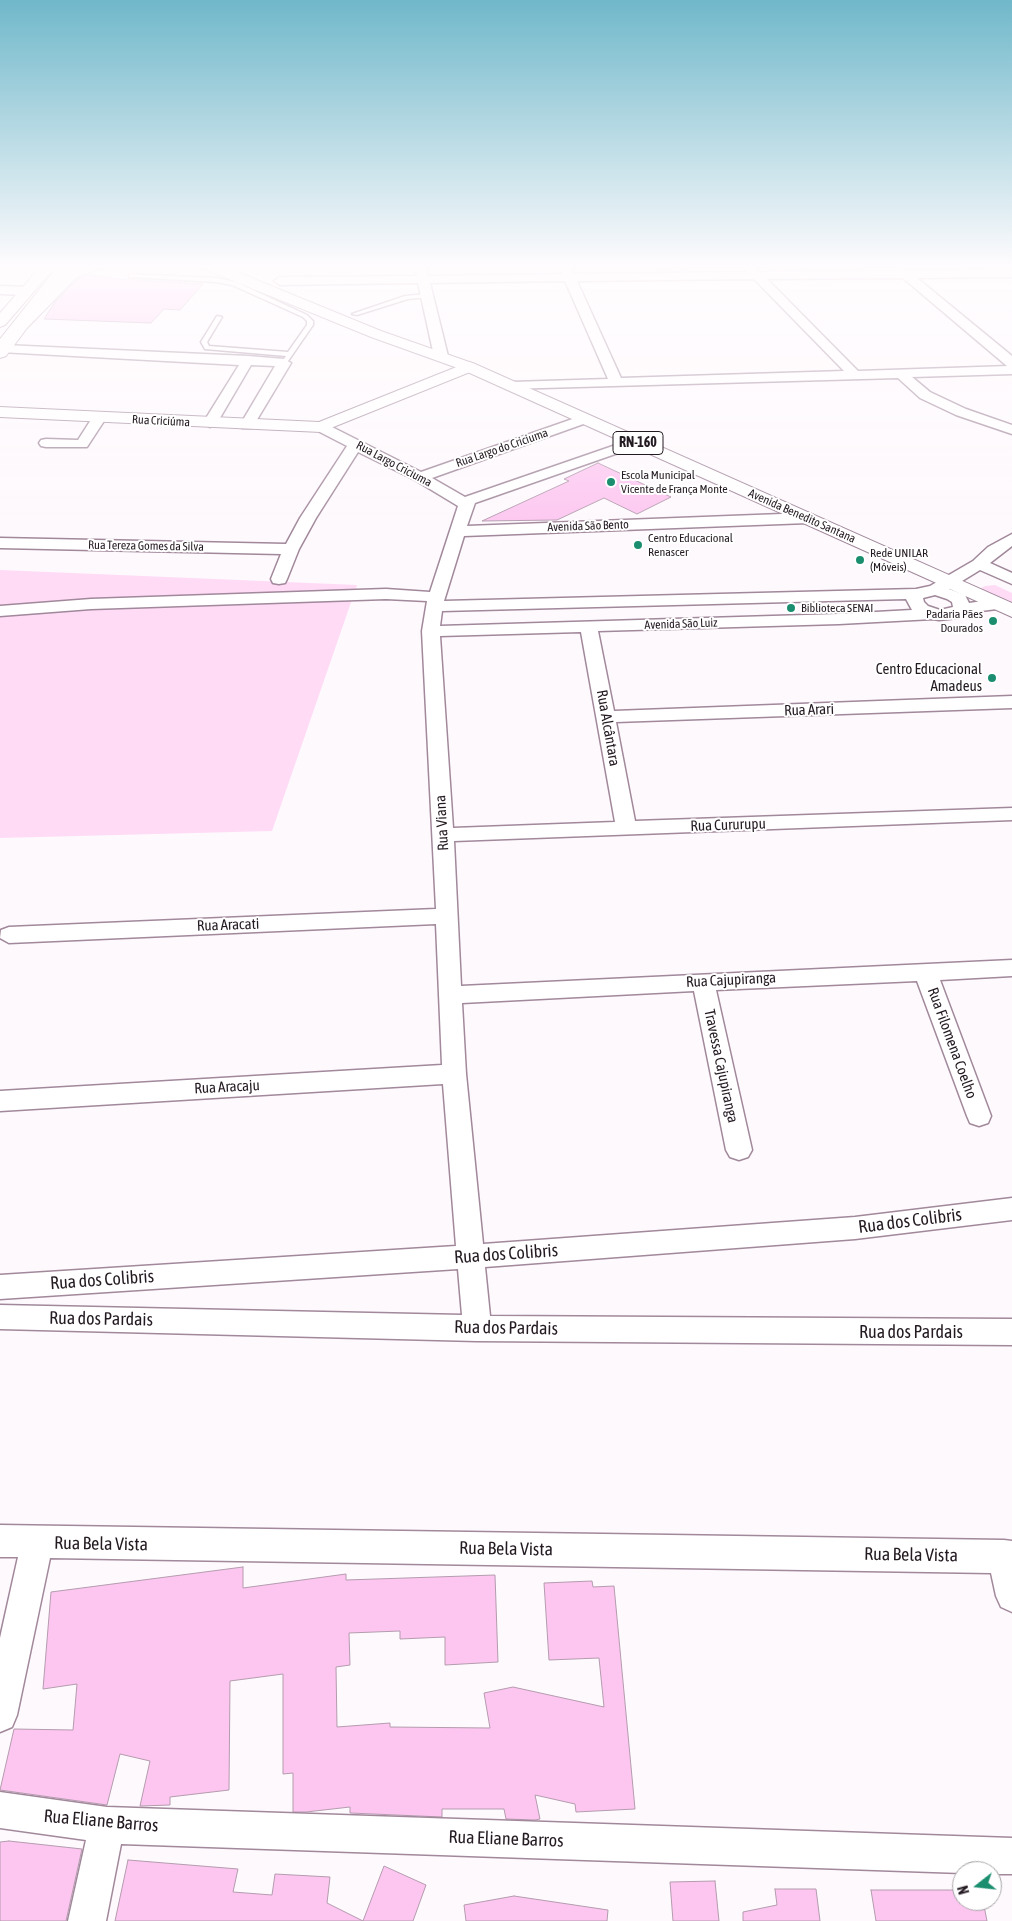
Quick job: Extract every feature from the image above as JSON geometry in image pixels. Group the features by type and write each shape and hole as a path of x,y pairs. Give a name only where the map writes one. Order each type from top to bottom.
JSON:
{"main road":[{"name":"Avenida Benedito Santana","path":"437,355 512,386 808,518 942,586 1004,608"},
{"path":"321,427 469,368"},
{"name":"Rua Criciúma","path":"0,412 321,427"}],"street":[{"path":"116,355 248,360 287,358"},
{"path":"604,355 616,382"},
{"path":"835,355 855,375"},
{"path":"247,425 287,358"},
{"path":"210,423 248,360"},
{"path":"512,386 1012,370"},
{"path":"902,374 914,387 925,395 961,412 1012,430"},
{"path":"46,443 82,444 99,418"},
{"name":"Rua Largo do Criciuma","path":"420,477 584,419"},
{"name":"Rua Largo Criciuma","path":"321,427 420,477 466,504"},
{"path":"466,504 470,500 636,442"},
{"path":"280,579 291,549 308,518 356,444"},
{"name":"Rua Viana","path":"466,504 459,531 435,601 431,631 454,1074 476,1328"},
{"name":"Avenida São Bento","path":"459,531 808,518"},
{"path":"1004,608 961,609 959,599 944,592 942,586 979,564 994,550 1012,539"},
{"name":"Rua Tereza Gomes da Silva","path":"0,543 291,549"},
{"path":"994,550 1012,550"},
{"path":"979,564 1012,580"},
{"name":"Avenida São Luiz","path":"0,611 91,604 386,594 435,601 916,594 942,586"},
{"path":"916,594 914,599 916,604 922,610 932,614"},
{"name":"Avenida São Luiz","path":"431,631 946,615 961,609"},
{"name":"Rua Alcântara","path":"589,627 626,829"},
{"name":"Rua Arari","path":"607,717 1012,702"},
{"name":"Rua Cururupu","path":"443,835 1012,814"},
{"name":"Rua Aracati","path":"9,935 446,916"},
{"name":"Rua Cajupiranga","path":"449,995 1012,968"},
{"name":"Rua Filomena Coelho","path":"925,971 979,1116"},
{"name":"Travessa Cajupiranga","path":"703,982 739,1150"},
{"name":"Rua Aracaju","path":"0,1101 454,1074"},
{"name":"Rua dos Colibris","path":"0,1286 469,1256 856,1228 1012,1210"},
{"name":"Rua dos Pardais","path":"0,1317 476,1328 1012,1332"},
{"name":"Rua Bela Vista","path":"0,1541 1008,1556"},
{"path":"0,1715 37,1543"},
{"path":"1008,1556 1012,1596"},
{"name":"Rua Eliane Barros","path":"0,1810 107,1825 1012,1856"},
{"path":"87,1921 107,1825"}],"lane":[{"path":"260,355 287,358 289,355"}],"shaded area":[{"path":"0,570 357,585 272,831 0,838"},
{"path":"995,585 1012,593 1012,607 980,589 985,586"}],"building":[{"path":"598,463 671,497 637,514 604,498 557,520 482,521 569,481 564,479"},
{"path":"243,1567 243,1588 346,1574 346,1580 495,1575 498,1662 445,1665 445,1637 400,1639 400,1631 349,1633 350,1665 336,1667 337,1727 390,1723 390,1727 490,1728 484,1693 513,1687 604,1707 599,1658 549,1660 544,1583 592,1581 593,1587 614,1586 635,1809 576,1812 575,1804 535,1795 540,1819 535,1820 506,1819 504,1809 442,1809 442,1817 350,1813 350,1807 293,1812 293,1773 283,1774 283,1674 230,1681 229,1790 170,1797 170,1805 140,1806 150,1761 120,1754 107,1805 0,1790 14,1729 73,1730 77,1684 43,1689 51,1592"},
{"path":"9,1841 82,1849 66,1921 0,1921 0,1842"},
{"path":"128,1860 238,1869 233,1892 272,1895 275,1874 330,1877 327,1903 363,1921 115,1921"},
{"path":"384,1866 426,1885 413,1921 363,1921"},
{"path":"715,1881 719,1921 673,1921 670,1882"},
{"path":"775,1889 816,1889 820,1921 743,1921 743,1912 777,1905"},
{"path":"871,1890 952,1890 952,1911 985,1911 987,1921 876,1921"},
{"path":"514,1896 608,1910 607,1921 466,1921 464,1905"}],"place":[{"name":"Escola Municipal Vicente de França Monte","path":"611,482"},
{"name":"Centro Educacional Renascer","path":"638,545"},
{"name":"Rede UNILAR (Móveis)","path":"860,560"},
{"name":"Biblioteca SENAI","path":"791,608"},
{"name":"Padaria Pães Dourados","path":"993,621"},
{"name":"Centro Educacional Amadeus","path":"992,678"}]}
